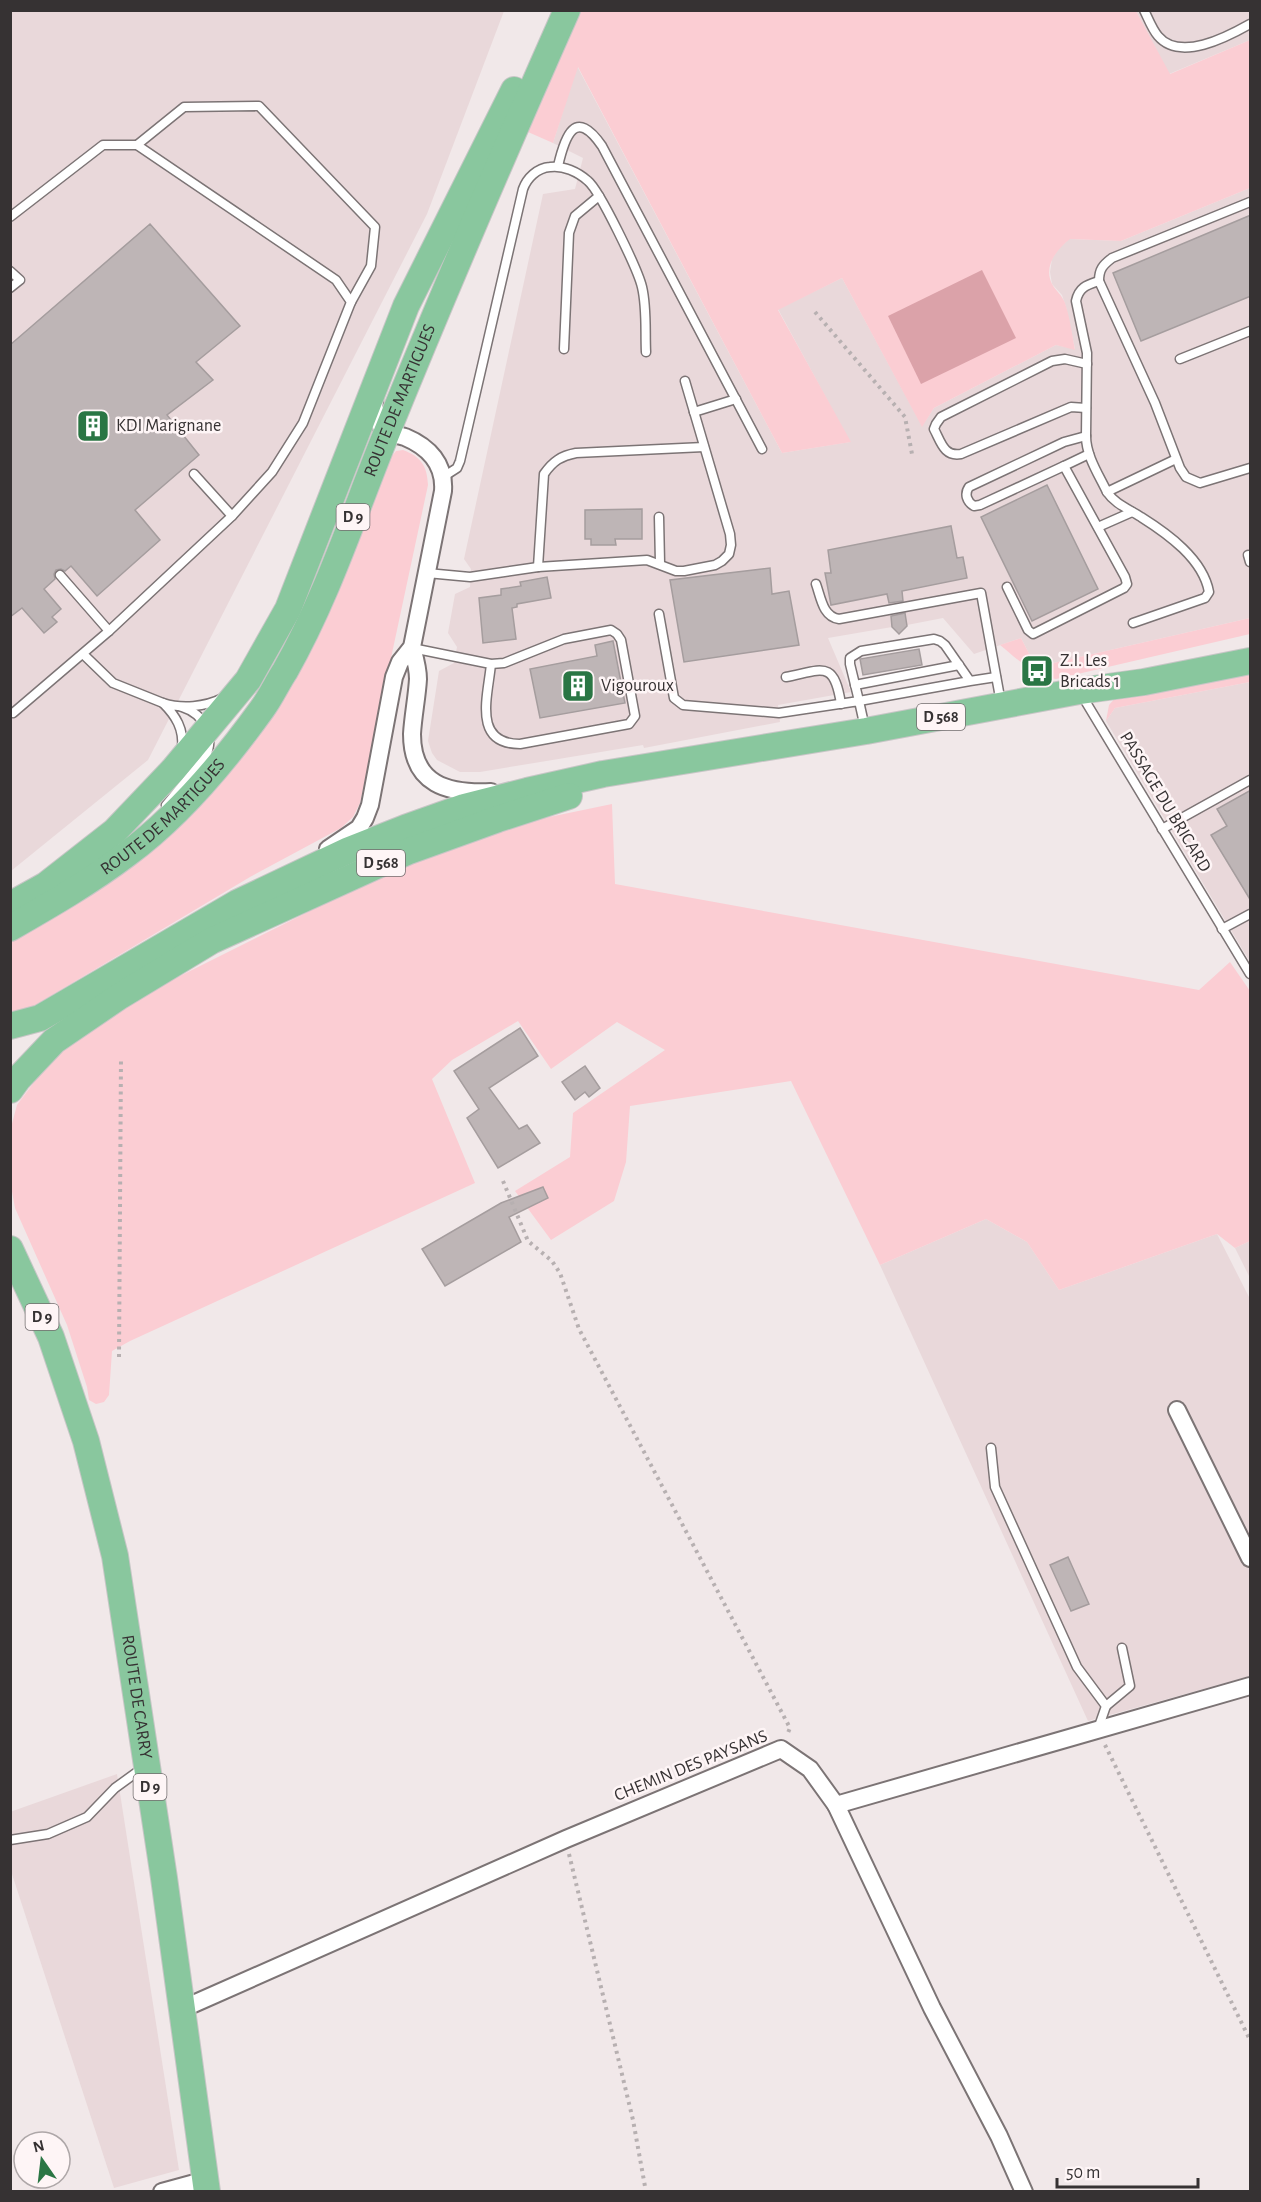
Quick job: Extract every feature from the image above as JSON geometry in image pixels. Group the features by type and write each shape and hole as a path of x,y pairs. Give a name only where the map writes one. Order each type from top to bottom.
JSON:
{"main road":[{"name":"ROUTE DE MARTIGUES","path":"10,905 46,885 114,831 173,770 248,680 288,609 406,306 552,10"},
{"name":"ROUTE DE MARTIGUES","path":"10,928 74,891 129,853 180,808 220,763 264,707 305,635 337,561 387,432 567,10"},
{"name":"D 568","path":"1079,692 1137,674 1251,646"},
{"name":"D 568","path":"10,1026 40,1018 237,903 275,884 349,850 464,807 603,774 803,742 1251,661"},
{"name":"D 568","path":"10,1090 54,1041 120,996 211,941 409,851 604,785 803,742"},
{"name":"ROUTE DE CARRY","path":"10,1249 51,1337 86,1441 115,1556 207,2186"},
{"name":"ROUTE DE CARRY","path":"10,1283 67,1387"}],"street":[{"path":"275,884 354,832 365,818 370,805 394,677 400,662 411,647 427,573 443,491 441,469 432,453 416,442 387,432 378,422 375,412 374,384"},
{"path":"411,647 418,678 412,750 424,775 440,787 457,791 478,793 527,791"},
{"path":"1177,1410 1251,1558"},
{"path":"836,1805 1251,1686"},
{"name":"CHEMIN DES PAYSANS","path":"182,2009 566,1839 781,1749 810,1769 836,1805 932,2008 999,2136 1024,2192"},
{"path":"162,2192 207,2186"}],"lane":[{"path":"1144,10 1157,35 1166,43 1185,47 1201,46 1219,40 1251,24"},
{"path":"13,712 109,631 232,516 272,472 303,423 351,302 371,266 375,227 259,106 184,106 137,145"},
{"path":"558,166 566,138 571,131 584,127 592,132 602,146 762,449"},
{"path":"10,217 103,145 137,145 336,280 351,302"},
{"path":"443,477 457,468 460,461 526,182 538,171 558,166 570,170 587,180 599,196 639,277 644,302 646,352"},
{"path":"564,349 569,233 575,216 599,196"},
{"path":"1251,202 1112,258 1103,264 1099,273 1099,281 1155,403 1176,459 1186,477 1200,483 1251,468"},
{"path":"10,271 20,280 10,288"},
{"path":"1099,281 1082,287 1076,301 1087,353 1086,446 1111,499 1182,549 1199,567 1209,592 1205,598 1133,623"},
{"path":"1180,359 1251,331"},
{"path":"1086,408 1071,407 952,456 947,452 934,429 942,417 1052,361 1065,359 1087,364"},
{"path":"427,573 470,578 538,567 647,560 660,563 676,571 715,565 729,554 730,534 685,381"},
{"path":"694,412 736,399"},
{"path":"1086,436 1064,442 969,487 966,496 969,503 974,506 980,505 1089,454"},
{"path":"538,567 544,474 551,463 563,456 576,453 704,447"},
{"path":"1107,492 1176,459"},
{"path":"1007,587 1028,630 1033,634 1124,588 1127,584 1064,466"},
{"path":"194,474 232,516"},
{"path":"1098,527 1132,512"},
{"path":"659,517 660,563"},
{"path":"60,575 109,631"},
{"path":"816,584 827,614 831,618 840,619 981,593 1002,707"},
{"path":"659,614 674,698 683,705 779,713 996,677"},
{"path":"411,647 491,664 504,663 564,639 611,630 621,640 635,716 633,722 531,742 507,744 496,740 489,729 486,716 491,664"},
{"path":"866,731 850,664 850,658 854,654 899,649 934,639 945,645 970,681"},
{"path":"83,654 113,683 163,703 182,707 198,714 204,722 210,749 206,758 163,809"},
{"path":"855,685 871,678 904,671 959,665"},
{"path":"786,677 824,670 832,673 841,704"},
{"path":"182,707 217,701 248,680"},
{"name":"PASSAGE DU BRICARD","path":"1079,692 1251,974"},
{"path":"163,703 176,717 183,738 182,750 173,770"},
{"path":"1162,829 1251,780"},
{"path":"129,853 156,818"},
{"path":"1222,929 1251,914"},
{"path":"992,1448 995,1487 1077,1667 1106,1706"},
{"path":"1097,1729 1106,1706 1130,1686 1122,1648"},
{"path":"10,1840 48,1834 87,1817 115,1788 147,1765"}],"path":[{"path":"815,312 905,417 912,454"},
{"path":"119,1357 122,1058"},
{"path":"503,1181 528,1241 552,1261 560,1273 579,1329 790,1728 781,1749"},
{"path":"1097,1729 1251,2040"},
{"path":"566,1839 633,2120 646,2192"}],"shaded area":[{"path":"11,11 504,11 427,214 148,760 11,871"},
{"path":"581,11 1136,11 1170,74 1250,40 1250,188 1121,241 1070,239 1056,253 1049,271 1052,284 1065,303 1075,350 1056,345 934,408 922,427 842,278 778,310 851,442 782,453 578,67 553,143 528,132"},
{"path":"1136,11 1250,11 1250,40 1169,74"},
{"path":"577,66 782,453 850,442 778,309 842,278 922,426 934,408 1056,345 1075,349 1066,307 1062,295 1052,284 1050,272 1052,259 1058,249 1069,239 1121,241 1250,188 1250,618 1036,667 1021,638 974,654 943,618 907,625 901,630 892,627 828,638 851,692 778,705 780,722 644,748 643,745 480,772 460,772 437,760 428,741 439,671 454,663 457,647 448,633 455,594 470,587 471,569 464,559 543,194 575,189 583,158 553,143"},
{"path":"982,270 1016,338 921,384 888,316"},
{"path":"403,450 422,463 428,485 360,803 353,817 341,828 250,877 32,1007 11,1014 10,942 114,878 313,642 335,599 384,466 396,451"},
{"path":"1250,618 1250,634 1056,679 1033,671 1000,645 1021,638 1036,667"},
{"path":"1250,671 1250,682 1115,708 1106,721 1109,705 1118,695"},
{"path":"1250,682 1250,962 1106,721 1115,708"},
{"path":"612,804 615,884 1199,990 1230,962 1250,991 1250,1241 1235,1248 1217,1234 1059,1290 1027,1242 986,1219 880,1265 791,1081 630,1106 626,1162 614,1201 551,1240 515,1191 570,1157 573,1113 665,1050 617,1022 551,1069 518,1021 452,1060 432,1079 475,1183 112,1351 109,1395 104,1402 96,1404 89,1400 67,1325 15,1208 11,1186 10,1131 17,1105 55,1054 126,1003 386,873 530,821"},
{"path":"986,1219 1027,1242 1059,1290 1217,1234 1250,1299 1250,1676 1088,1721 880,1265"},
{"path":"1250,1241 1250,1278 1235,1248"},
{"path":"117,1774 179,2170 114,2188 11,1871 10,1812"}],"building":[{"path":"1251,215 1251,296 1141,341 1113,273"},
{"name":"KDI Marignane","path":"150,224 240,326 196,362 213,380 167,415 199,455 135,510 160,540 97,596 71,566 65,571 56,570 55,579 44,589 61,609 52,617 57,622 44,633 22,608 10,617 10,345"},
{"path":"1047,485 1098,589 1032,621 981,517"},
{"path":"642,509 642,539 615,539 616,545 591,545 591,539 585,539 585,510"},
{"path":"951,526 957,558 963,557 967,578 902,591 903,601 889,603 887,594 831,605 825,573 831,573 828,550"},
{"path":"770,568 772,594 789,591 799,645 684,662 670,580"},
{"path":"547,577 551,598 517,604 517,607 512,608 516,639 483,643 479,598 501,595 501,589 521,586 520,582"},
{"path":"905,613 907,626 899,634 892,627 891,616"},
{"name":"Vigouroux","path":"613,641 625,703 540,718 530,669 597,656 595,645"},
{"path":"919,649 922,665 863,675 860,659"},
{"path":"1251,790 1251,901 1211,835 1227,826 1217,809"},
{"path":"520,1028 538,1056 489,1088 519,1129 527,1125 540,1143 498,1168 467,1118 479,1109 454,1071"},
{"path":"585,1066 600,1088 589,1097 585,1092 575,1100 562,1082"},
{"path":"543,1187 548,1198 509,1217 521,1242 445,1286 422,1249 501,1203"},
{"path":"1068,1557 1089,1604 1071,1611 1050,1565"}],"place":[{"name":"KDI Marignane","path":"93,426"},
{"name":"Z.I. Les Bricads 1","path":"1037,671"},
{"name":"Vigouroux","path":"578,686"}]}
